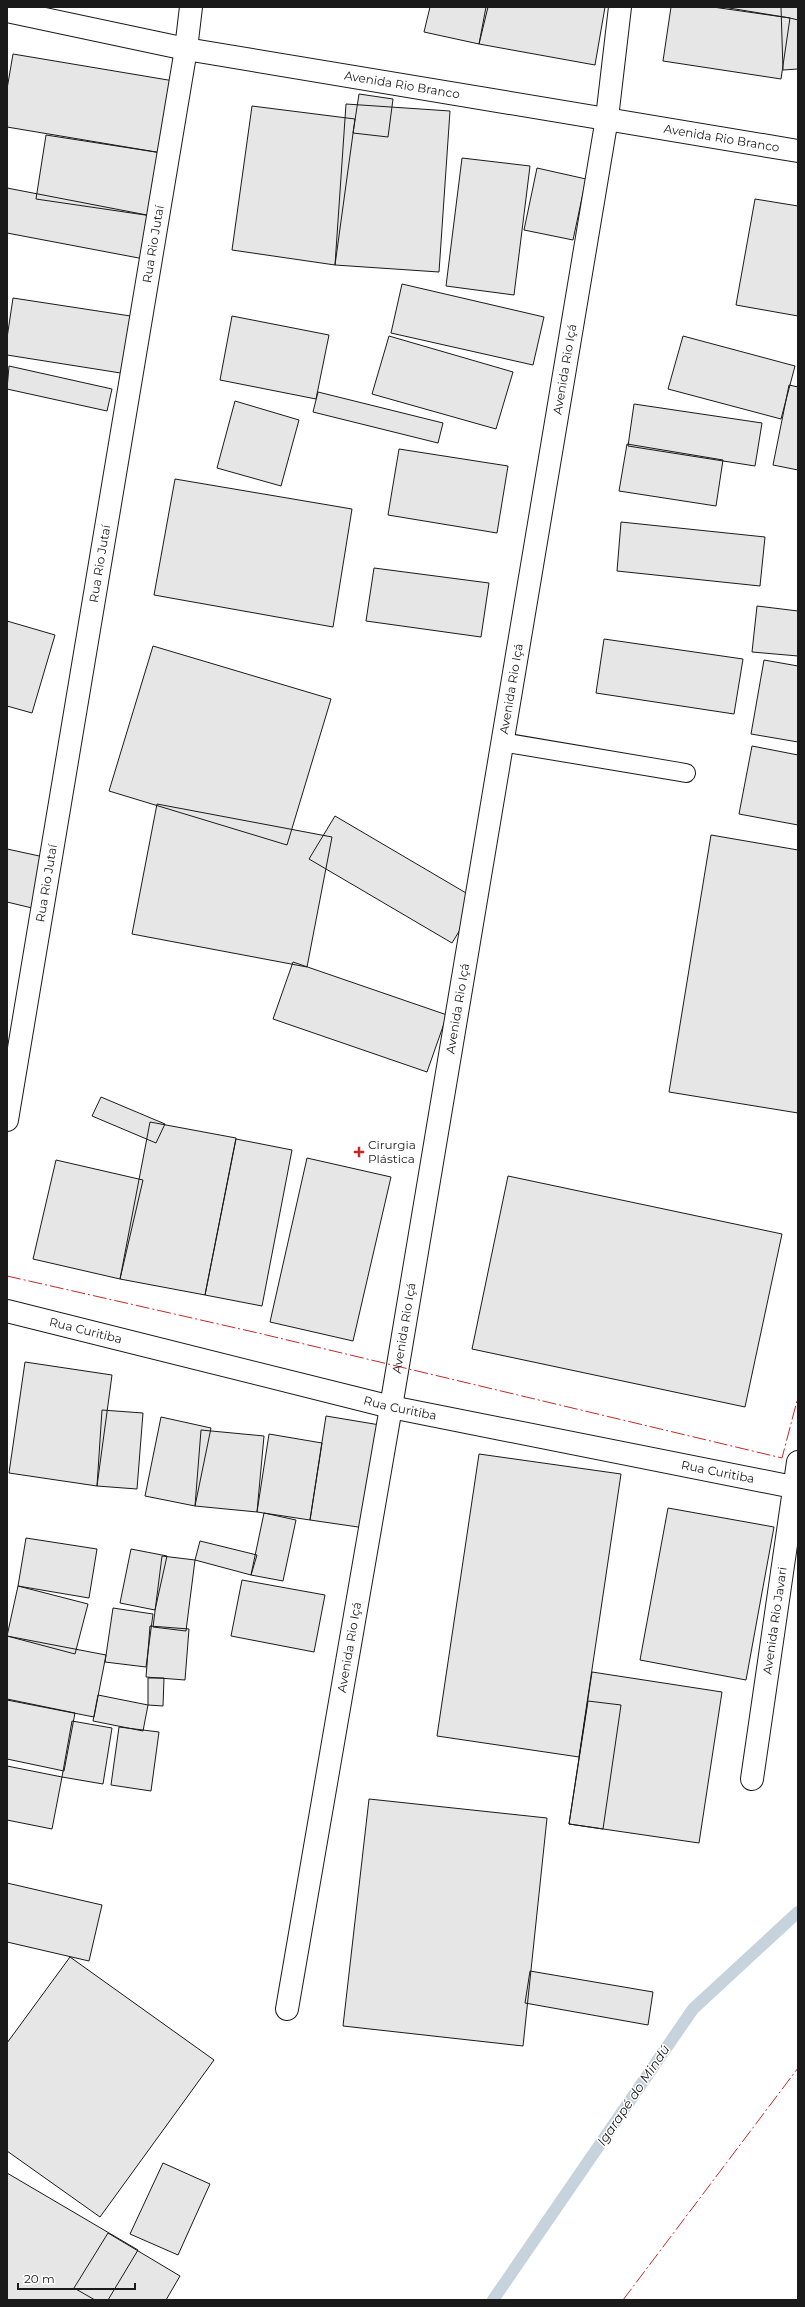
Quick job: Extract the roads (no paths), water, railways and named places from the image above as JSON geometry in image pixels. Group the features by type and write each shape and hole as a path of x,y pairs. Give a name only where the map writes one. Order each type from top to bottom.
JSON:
{"street":[{"name":"Rua Rio Jutaí","path":"7,1120 186,49 191,7"},
{"name":"Avenida Rio Içá","path":"287,2009 391,1407 607,118 620,7"},
{"name":"Avenida Rio Branco","path":"7,11 186,49 798,151"},
{"name":"Rua Curitiba","path":"7,1311 391,1407 796,1487"},
{"name":"Avenida Rio Javari","path":"752,1779 796,1487 798,1462"}],"lane":[{"path":"502,742 686,773"}],"waterway":[{"name":"Igarapé do Mindú","path":"493,2300 693,2009 798,1912"}],"place":[{"name":"Cirurgia Plástica","path":"359,1152"}]}
